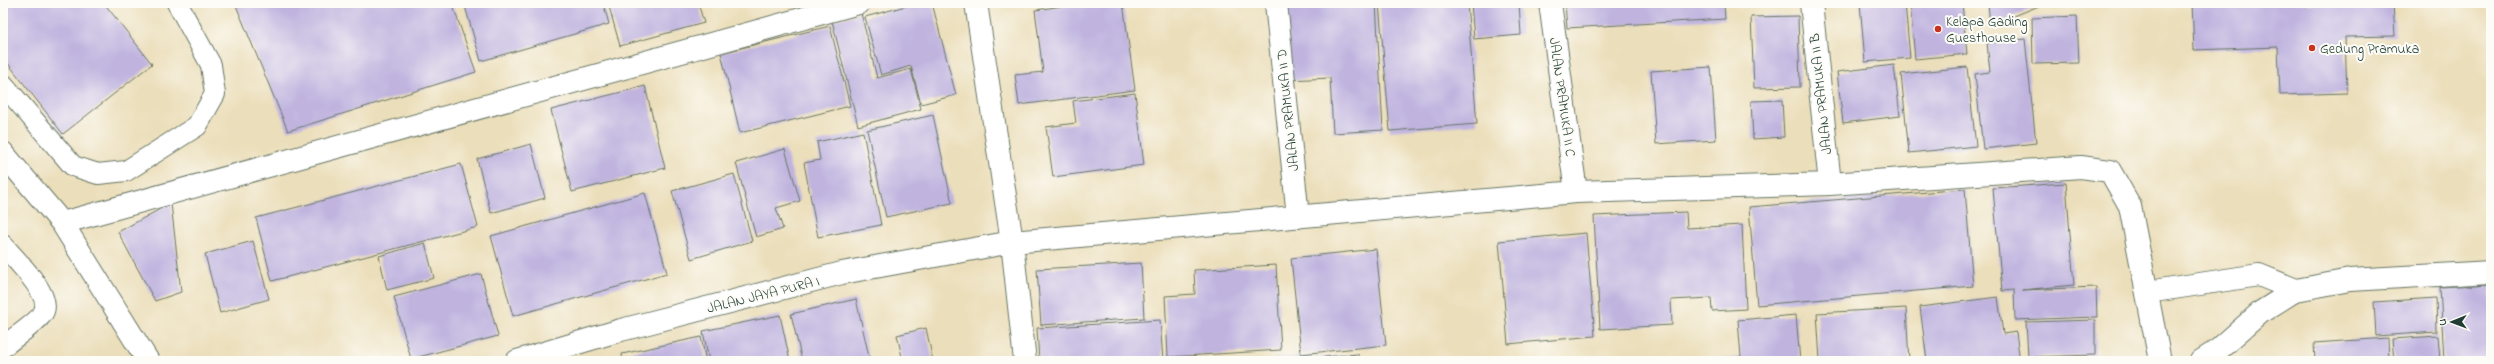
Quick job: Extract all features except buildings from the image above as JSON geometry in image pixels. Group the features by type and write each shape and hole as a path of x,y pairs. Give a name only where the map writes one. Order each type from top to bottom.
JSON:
{"street":[{"path":"62,223 860,3"},
{"path":"976,3 1012,242 1025,361"},
{"name":"JALAN PRAMUKA II D","path":"1276,3 1298,217"},
{"name":"JALAN PRAMUKA II C","path":"1550,3 1576,192"},
{"name":"JALAN PRAMUKA II B","path":"1811,3 1830,184"},
{"path":"3,153 62,223 148,361"},
{"name":"JALAN JAYA PURA I","path":"517,361 621,330 842,273 1012,242 1576,192 1830,184 2082,167 2110,171 2130,206 2147,292"},
{"path":"2200,361 2218,350 2260,312 2296,290 2350,280 2491,272"},
{"path":"2160,361 2147,292 2259,275 2296,290"}],"lane":[{"path":"3,84 73,166 98,174 126,171 197,126 215,94 211,65 177,3"},
{"path":"3,245 42,292 45,303 43,313 3,347"}],"place":[{"name":"Kelapa Gading Guesthouse","path":"1938,29"},
{"name":"Gedung Pramuka","path":"2312,48"}]}
